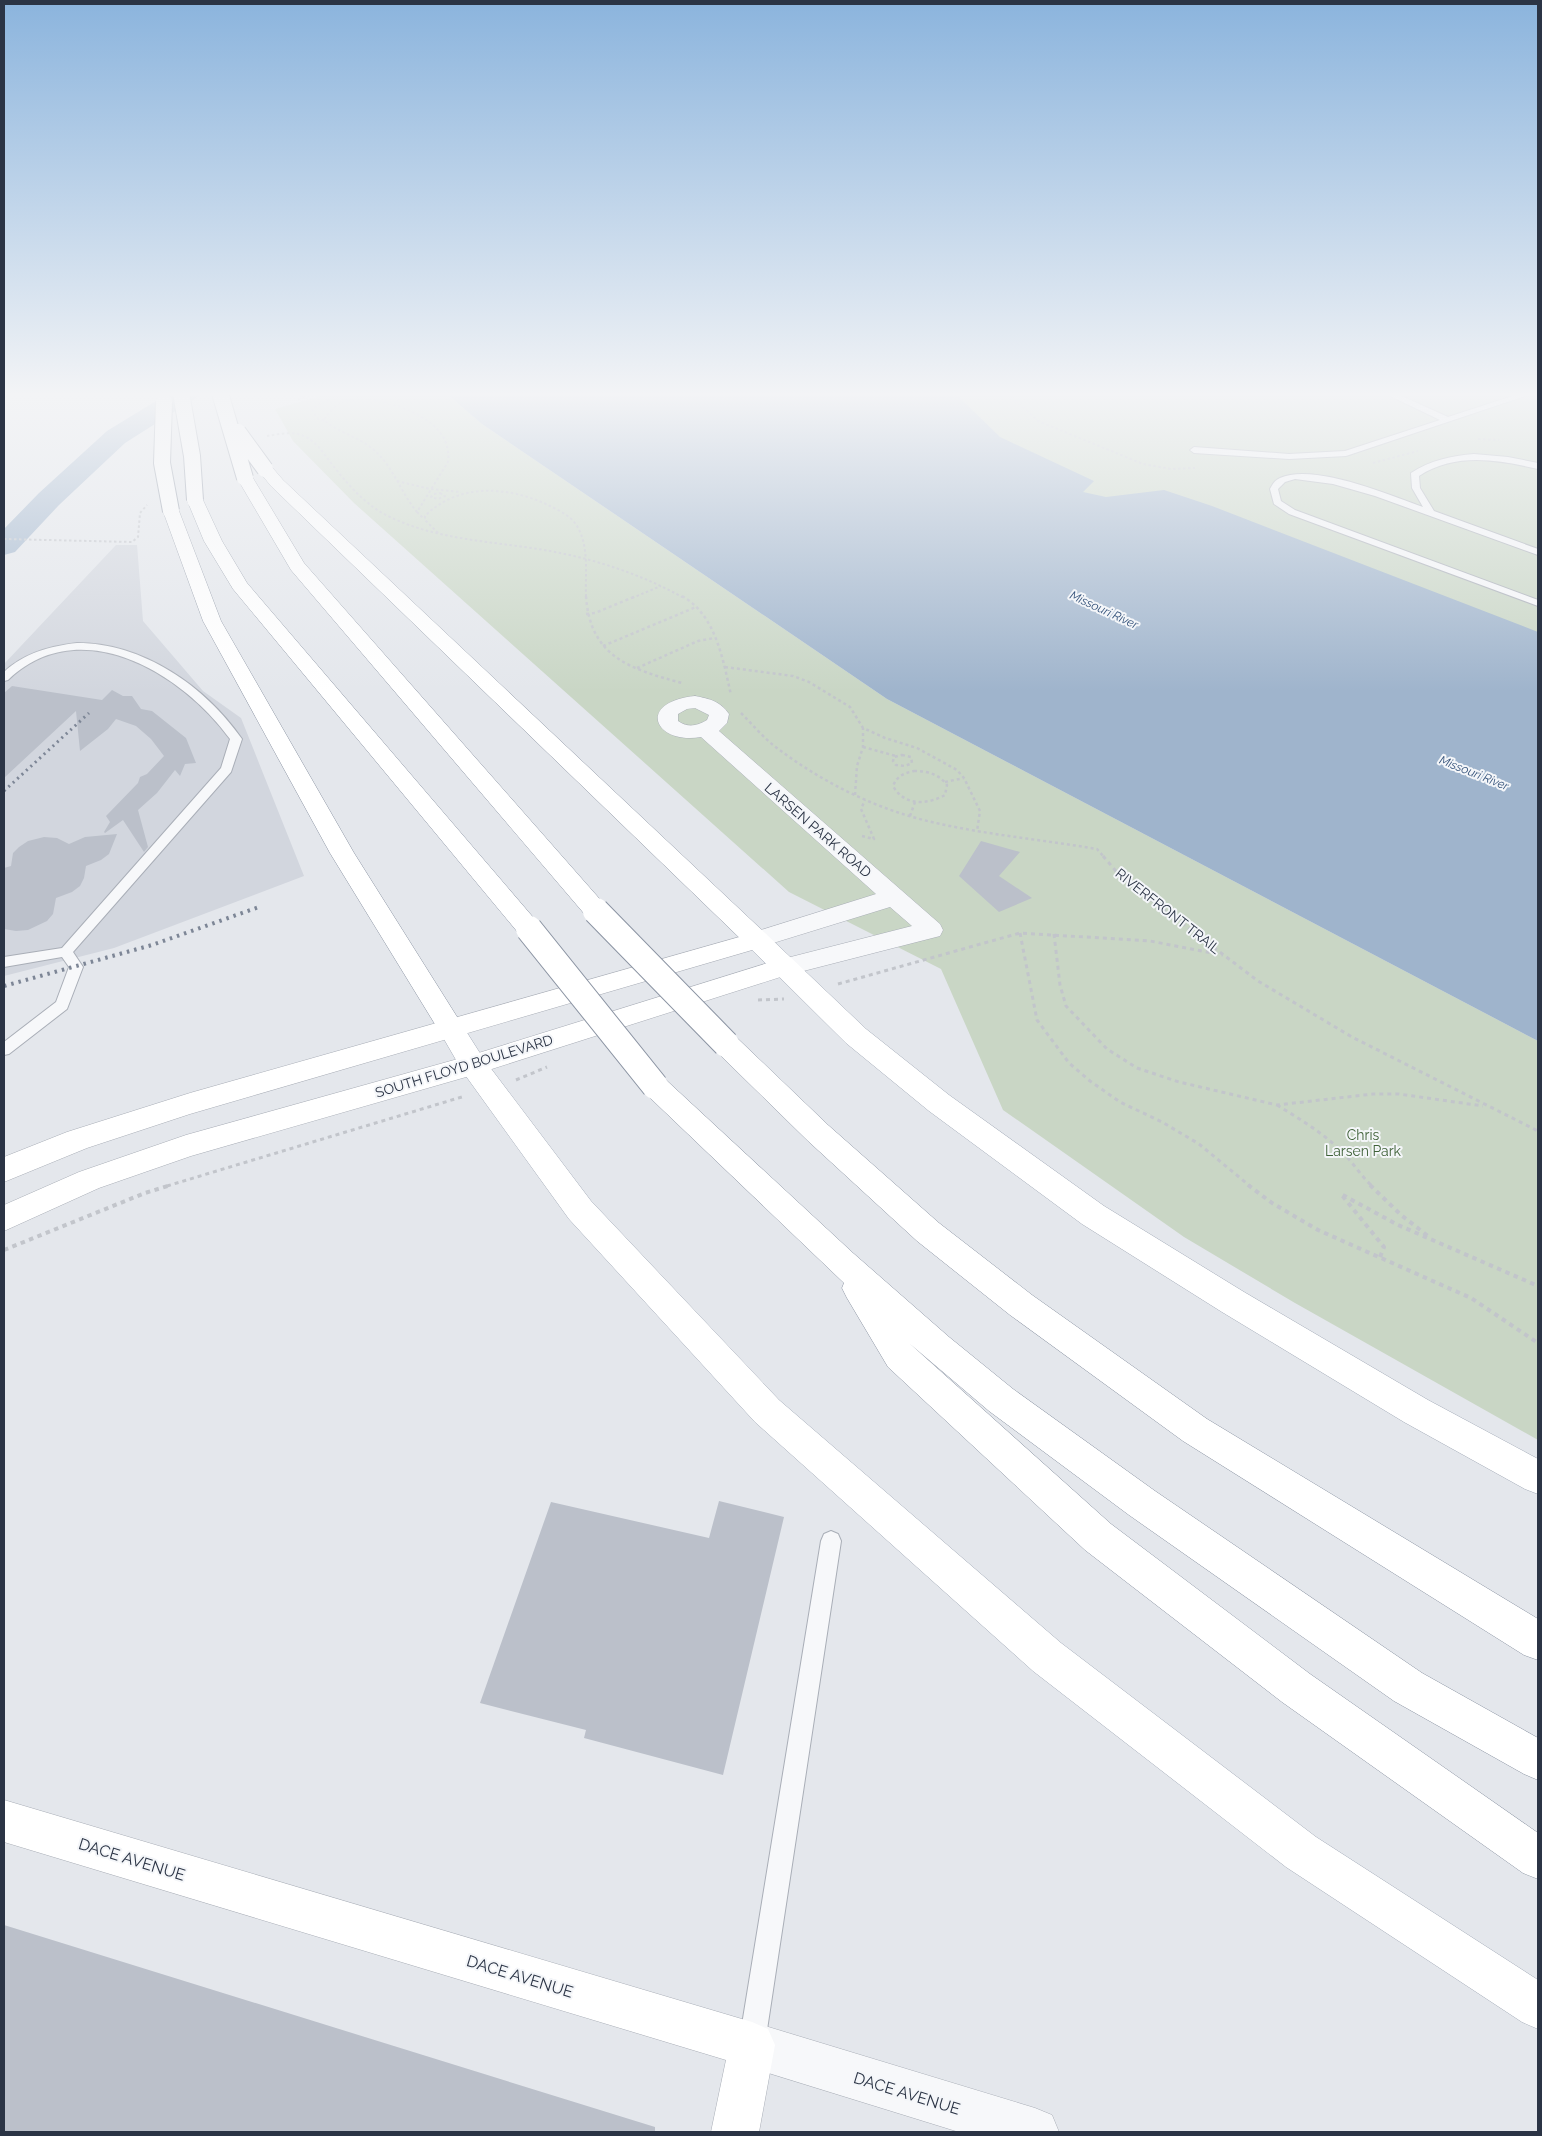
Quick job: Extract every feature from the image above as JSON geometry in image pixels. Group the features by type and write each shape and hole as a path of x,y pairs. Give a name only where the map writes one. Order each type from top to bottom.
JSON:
{"main road":[{"path":"168,493 171,511 212,621 342,853 473,1064 580,1210 775,1417 1047,1657 1301,1852 1538,2006"},
{"path":"195,493 195,500 213,541 239,585 528,929 655,1086 842,1262 937,1347 1001,1400 1142,1504 1408,1687 1538,1760"},
{"path":"253,493 297,566 596,911 726,1044 818,1133 928,1232 1021,1305 1195,1430 1538,1641"},
{"path":"287,493 856,1036 924,1091 1093,1215 1416,1411 1538,1477"},
{"path":"4,1170 44,1152 136,1120 450,1027 757,940"},
{"name":"SOUTH FLOYD BOULEVARD","path":"4,1219 89,1180 186,1146 473,1064 784,967"},
{"path":"842,1262 900,1357 1098,1537 1296,1688 1534,1855"},
{"name":"DACE AVENUE","path":"4,1821 752,2046"},
{"path":"734,2132 752,2046"}],"street":[{"name":"LARSEN PARK ROAD","path":"705,730 931,930"},
{"path":"757,940 894,897"},
{"name":"SOUTH FLOYD BOULEVARD","path":"784,967 931,930"},
{"name":"DACE AVENUE","path":"752,2046 1035,2132"}],"lane":[{"path":"1275,493 1277,502 1292,512 1538,603"},
{"path":"1368,493 1538,552"},
{"path":"1419,493 1431,514"},
{"path":"4,678 21,663 43,653 67,647 101,648 131,658 178,680 219,715 236,739 227,769 66,952 4,962"},
{"path":"4,1050 62,1005 76,967 66,952"},
{"path":"752,2046 831,1541"}],"path":[{"path":"359,493 367,502 383,514 407,525 492,545 536,549 585,559 623,570 681,596 706,616 725,667 732,700 726,698"},
{"path":"403,493 417,513 439,534"},
{"path":"417,513 422,499 427,493"},
{"path":"441,493 432,497 447,500"},
{"path":"443,498 446,496 444,493"},
{"path":"457,493 468,493"},
{"path":"425,519 425,516 431,509 464,493"},
{"path":"514,493 536,499 559,510 576,523 582,538 585,559 586,614 591,628 603,646 637,668 687,685"},
{"path":"4,539 132,542 138,537 140,513 152,500"},
{"path":"586,614 595,613 661,586"},
{"path":"603,646 696,607"},
{"path":"637,668 698,641 714,638"},
{"path":"725,667 793,676 809,682 850,707 862,728 863,747 857,766 855,795"},
{"name":"RIVERFRONT TRAIL","path":"737,709 772,744 803,766 865,800 936,823 1097,849 1121,877 1258,981 1352,1037 1486,1107 1538,1131"},
{"path":"862,728 885,738 917,748 956,770 964,778 980,811 977,831"},
{"path":"863,747 896,756 905,755 911,757 913,761 908,766"},
{"path":"896,756 893,761 896,764 908,766 912,772"},
{"path":"912,772 931,773 945,782 947,790 940,799 924,803 915,802 900,796 894,786 899,776 912,772"},
{"path":"945,782 964,778"},
{"path":"860,835 874,839 861,809 865,800"},
{"path":"910,816 915,802"},
{"path":"1020,933 1037,1020 1069,1063 1090,1081 1120,1102 1162,1122 1199,1144 1272,1203 1318,1230 1471,1298 1538,1344"},
{"path":"1054,934 1060,985 1066,1006 1108,1049 1138,1068 1180,1082 1277,1105 1314,1127 1340,1150 1359,1174 1400,1214 1432,1239"},
{"path":"1277,1105 1373,1094 1399,1094 1486,1107"},
{"path":"1380,1258 1384,1246 1341,1194 1398,1225 1538,1286"}],"shaded area":[{"path":"116,545 137,545 143,621 203,691 241,718 304,876 114,948 4,976 4,664"}],"green space":[{"name":"Chris Larsen Park","path":"344,493 583,493 887,699 1538,1041 1538,1440 1295,1303 1184,1237 1003,1110 941,969 789,892"},
{"path":"1080,493 1538,493 1538,692"}],"water":[{"name":"Missouri River","path":"583,493 1086,493 1106,497 1142,493 1172,493 1212,506 1538,632 1538,1041 887,699"}],"building":[{"path":"12,686 102,700 112,690 123,696 132,696 141,709 152,711 186,738 196,763 185,764 180,776 175,770 157,793 138,810 148,847 144,852 123,820 104,832 110,822 106,816 138,783 140,777 147,774 164,756 151,739 136,726 116,719 108,729 80,751 76,711 4,778 4,693"},
{"path":"117,834 109,854 101,860 86,866 84,878 80,886 72,892 56,898 53,914 47,921 28,930 4,929 4,868 11,866 13,853 19,847 28,841 44,837 57,838 69,844 85,837"},
{"path":"981,841 1020,852 999,876 1032,898 999,912 959,876"},
{"path":"719,1501 784,1517 723,1775 584,1738 586,1730 480,1703 551,1502 709,1538"},
{"path":"4,1925 655,2127 655,2132 4,2132"}],"waterway":[{"path":"4,546 56,493"}],"railway":[{"path":"4,791 89,713"},
{"path":"4,986 152,945 259,907"}]}
